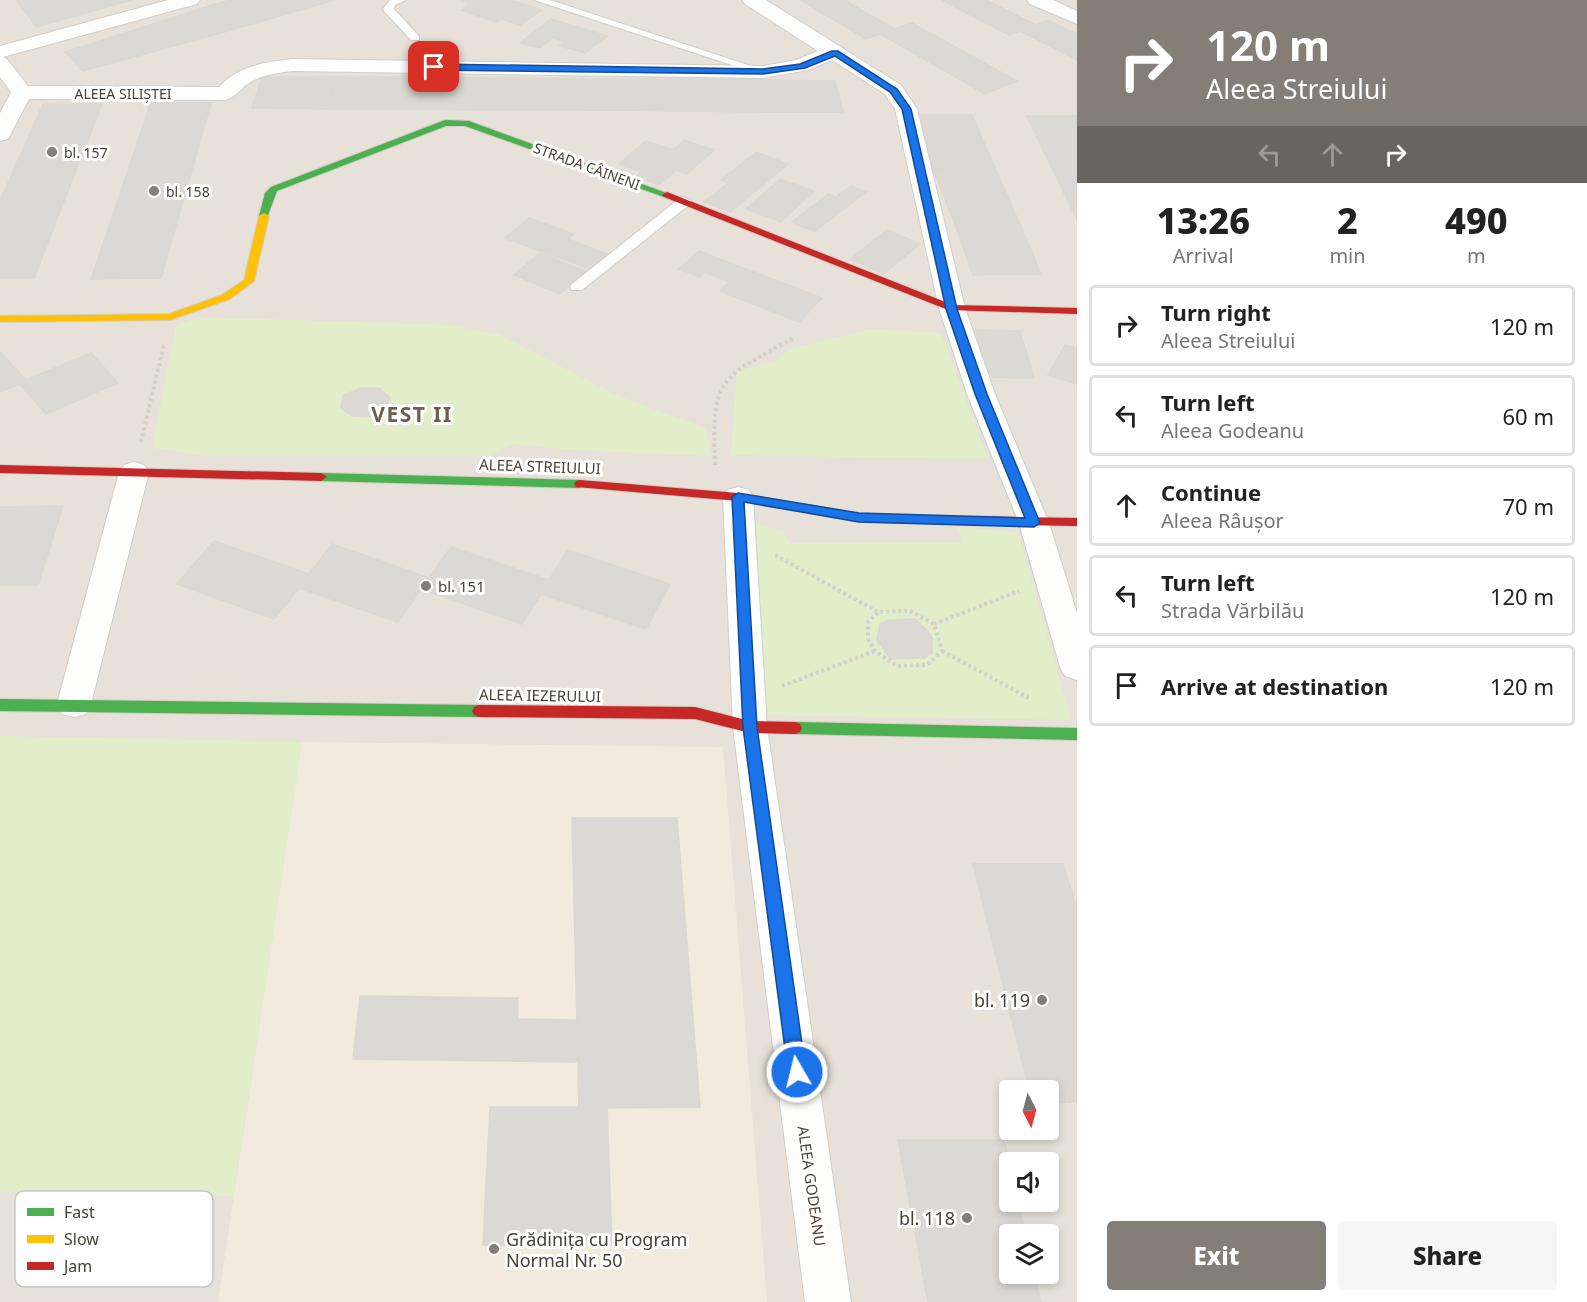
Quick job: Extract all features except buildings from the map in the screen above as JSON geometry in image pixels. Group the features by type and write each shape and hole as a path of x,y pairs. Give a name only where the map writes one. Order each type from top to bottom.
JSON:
{"street":[{"path":"0,52 190,0"},
{"path":"752,0 893,90 906,109 952,309 981,394 1034,523 1077,667"},
{"path":"1037,0 1077,18"},
{"path":"763,72 801,66 835,52"},
{"path":"0,63 21,93 0,135"},
{"name":"ALEEA SILIȘTEI","path":"21,93 225,94 234,81 249,73 292,65 763,72"},
{"name":"STRADA CÂINENI","path":"170,317 226,297 240,290 249,281 270,193 274,189 445,123 466,123 686,201 952,309"},
{"path":"952,309 1077,311"},
{"path":"0,319 170,317"},
{"name":"ALEEA STREIULUI","path":"0,469 596,484 727,496 859,518 1077,522"},
{"path":"74,704 134,472"},
{"name":"ALEEA GODEANU","path":"727,496 741,536 749,713 828,1302"},
{"name":"ALEEA IEZERULUI","path":"0,705 749,713 1077,734"}],"lane":[{"path":"401,0 391,3 388,9 415,38"},
{"path":"538,0 763,72"},
{"path":"577,287 686,201"}],"path":[{"path":"134,472 170,317"},
{"path":"727,496 713,431 718,397 727,379 750,362 794,338"},
{"path":"741,536 878,612 910,611 934,624 942,651 1035,702"},
{"path":"934,624 1050,579"},
{"path":"878,612 868,622 868,639 875,651 897,666 927,665 942,651"},
{"path":"749,713 875,651"}],"shaded area":[{"path":"0,0 1077,0 1077,1302 0,1302"},
{"path":"302,742 723,747 767,1302 218,1302"}],"green space":[{"path":"197,317 448,325 498,334 616,395 705,428 712,456 573,450 511,444 491,456 207,456 152,448 176,326"},
{"path":"871,329 941,333 988,459 731,455 737,371 777,361 790,349"},
{"path":"751,523 783,530 789,543 962,542 957,527 1018,532 1071,720 764,715"},
{"path":"0,736 302,742 233,1196 213,1196 213,1191 0,1192"}],"traffic: fast":[{"path":"264,216 270,193 274,189 445,123 466,123 667,195"},
{"path":"321,477 580,484"},
{"path":"0,705 479,711"},
{"path":"795,728 1077,734"}],"traffic: slow":[{"path":"0,319 170,317 226,297 249,281 264,216"}],"traffic: jam":[{"path":"667,195 952,308 1077,311"},
{"path":"0,469 321,477"},
{"path":"580,484 738,497 859,518 1077,522"},
{"path":"479,711 695,713 750,727 795,728"}],"place":[{"name":"bl. 157","path":"52,152"},
{"name":"bl. 158","path":"154,191"},
{"name":"bl. 151","path":"426,586"},
{"name":"bl. 119","path":"1042,1000"},
{"name":"bl. 118","path":"967,1218"},
{"name":"Grădinița cu Program Normal Nr. 50","path":"494,1249"}],"district":[{"name":"VEST II","path":"412,414"}],"route":[{"path":"434,67 763,72 801,66 835,52 893,90 906,109 952,309 981,394 1034,523 859,518 738,497 750,727 797,1072"}]}
